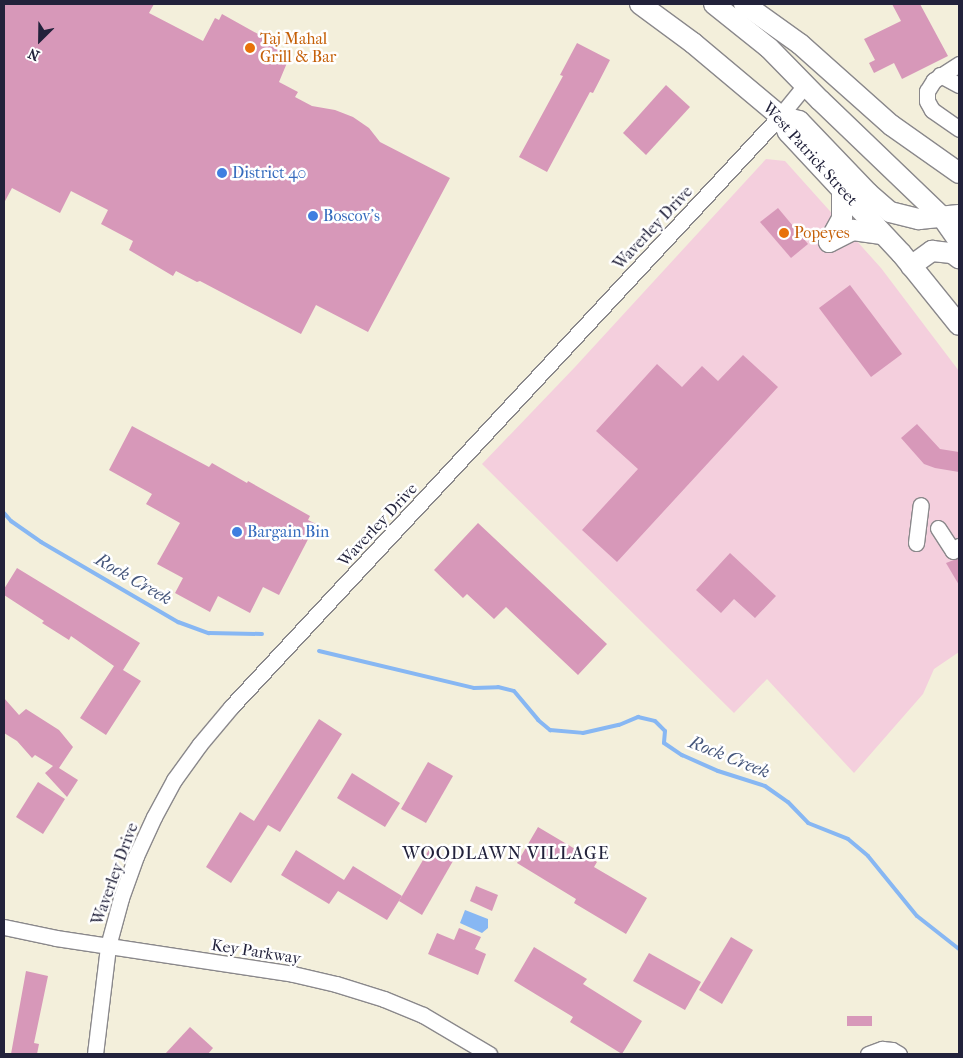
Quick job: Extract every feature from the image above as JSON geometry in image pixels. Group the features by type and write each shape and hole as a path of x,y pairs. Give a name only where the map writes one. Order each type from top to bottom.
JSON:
{"main road":[{"name":"West Patrick Street","path":"640,4 693,43 780,116 788,132 912,266 959,326"},
{"path":"714,4 769,48 951,216 959,241"},
{"path":"744,4 800,44 898,130 959,173"},
{"path":"780,116 800,121 868,193 890,212 919,219 951,216"},
{"path":"842,190 842,218 829,242 853,230 882,234"},
{"path":"912,266 932,251 952,253 959,258"}],"street":[{"path":"959,64 934,80 927,91 928,101 932,110 959,129"},
{"path":"940,75 959,85"},
{"name":"Waverley Drive","path":"95,1054 108,946 136,856 174,780 200,744 231,707 780,116 806,84"},
{"path":"916,544 921,505"},
{"path":"938,528 956,549"},
{"name":"Key Parkway","path":"4,927 108,946 293,974 336,984 384,998 423,1015 489,1054"},
{"path":"868,1054 882,1049 892,1050 900,1054"}],"shaded area":[{"path":"766,159 785,161 881,268 959,371 959,652 934,669 923,694 854,773 767,679 734,713 482,464 575,367"}],"water":[{"path":"465,910 488,919 488,928 482,933 460,923"}],"building":[{"name":"District 40","path":"4,4 154,4 149,13 203,41 215,18 219,20 222,14 274,43 272,46 289,58 279,82 298,92 295,97 312,106 335,110 353,117 369,128 380,142 450,178 368,332 316,305 301,334 200,281 197,282 176,271 173,276 129,250 133,241 101,224 108,210 71,191 60,213 12,188 4,203"},
{"path":"892,4 920,4 948,56 902,79 894,63 874,73 869,63 875,60 864,39 901,21"},
{"path":"577,43 610,60 593,93 590,92 547,172 519,157 563,76 560,75"},
{"path":"666,85 690,107 646,155 623,133"},
{"name":"Popeyes","path":"778,208 808,244 791,258 760,222"},
{"path":"850,285 902,354 871,377 819,308"},
{"path":"743,355 778,387 617,562 582,530 638,469 596,431 657,364 682,387 702,366 718,381"},
{"path":"917,424 940,449 959,452 959,472 924,464 901,438"},
{"path":"132,426 209,467 212,463 247,483 248,481 310,516 308,520 316,524 279,595 263,587 250,613 218,596 210,612 175,593 183,578 157,564 180,523 146,504 152,494 109,470"},
{"path":"478,523 607,644 578,675 506,607 494,619 467,594 463,598 434,570"},
{"path":"730,553 776,596 755,618 734,599 721,613 696,590"},
{"path":"959,558 959,585 946,563"},
{"path":"17,568 140,643 123,670 141,681 106,735 80,718 114,666 71,636 69,640 42,623 44,621 4,595 4,589"},
{"path":"4,698 19,715 26,709 59,730 73,747 59,768 78,780 67,797 45,773 53,766 35,755 32,758 17,741 4,733"},
{"path":"319,719 342,734 280,832 268,825 231,883 206,867 240,812 254,821"},
{"path":"428,762 453,776 426,823 401,809"},
{"path":"352,773 400,803 385,827 337,798"},
{"path":"38,782 65,799 43,834 16,817"},
{"path":"538,827 597,862 594,867 647,898 626,934 574,903 576,899 517,863"},
{"path":"430,848 453,861 422,915 399,901"},
{"path":"296,850 344,880 353,866 402,896 387,920 338,891 329,904 281,875"},
{"path":"476,886 498,895 492,911 470,901"},
{"path":"459,928 481,937 475,949 486,954 478,975 428,954 437,933 454,940"},
{"path":"731,937 753,950 722,1004 699,990"},
{"path":"534,947 587,979 583,984 642,1021 622,1054 570,1022 573,1017 514,981"},
{"path":"649,953 701,982 685,1010 633,981"},
{"path":"26,971 48,976 34,1043 39,1044 37,1054 11,1054"},
{"path":"847,1016 872,1016 872,1026 847,1026"},
{"path":"190,1027 213,1048 208,1054 165,1054"}],"waterway":[{"name":"Rock Creek","path":"4,513 11,521 41,542 178,622 209,633 262,634"},
{"name":"Rock Creek","path":"319,651 474,688 498,687 514,691 538,720 550,730 583,733 619,725 638,717 655,721 665,731 664,743 682,755 718,771 765,786 788,802 808,823 848,839 868,856 917,916 959,949"}],"place":[{"name":"Taj Mahal Grill & Bar","path":"250,48"},
{"name":"District 40","path":"222,173"},
{"name":"Boscov's","path":"313,216"},
{"name":"Popeyes","path":"784,233"},
{"name":"Bargain Bin","path":"237,532"}],"district":[{"name":"WOODLAWN VILLAGE","path":"506,854"}]}
